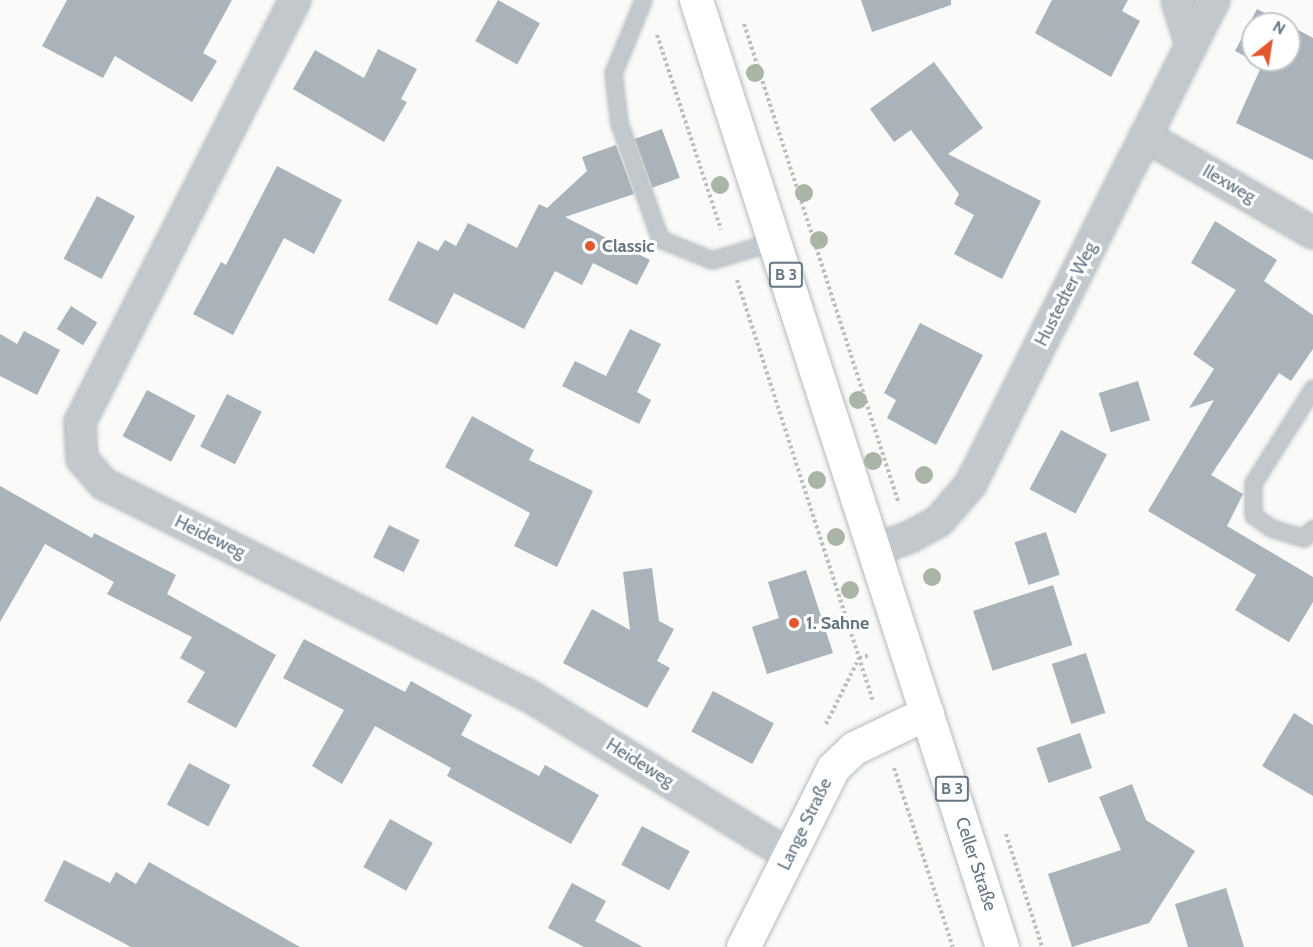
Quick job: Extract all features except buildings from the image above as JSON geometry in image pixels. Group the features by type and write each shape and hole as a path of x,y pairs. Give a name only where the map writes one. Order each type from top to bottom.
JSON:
{"main road":[{"name":"B 3","path":"696,0 877,549"},
{"name":"Celler Straße","path":"877,549 904,645 1002,947"},
{"name":"Lange Straße","path":"743,947 833,768 854,748 927,713"}],"street":[{"name":"Heideweg","path":"295,0 80,422 82,459 104,484 526,694 790,856"},
{"path":"1177,0 1191,45"},
{"name":"Hustedter Weg","path":"877,549 910,537 939,521 970,485 1214,0"},
{"name":"Ilexweg","path":"1146,136 1313,233"}],"lane":[{"path":"643,0 613,73 619,123 660,239 712,261 775,241"},
{"path":"1313,388 1253,483 1253,515 1271,528 1304,538 1313,528"}],"path":[{"path":"743,22 910,537"},
{"path":"656,33 859,658 817,742 833,768"},
{"path":"920,845 953,947"}],"place":[{"name":"Classic","path":"590,246"},
{"name":"1. Sahne","path":"794,623"}]}
